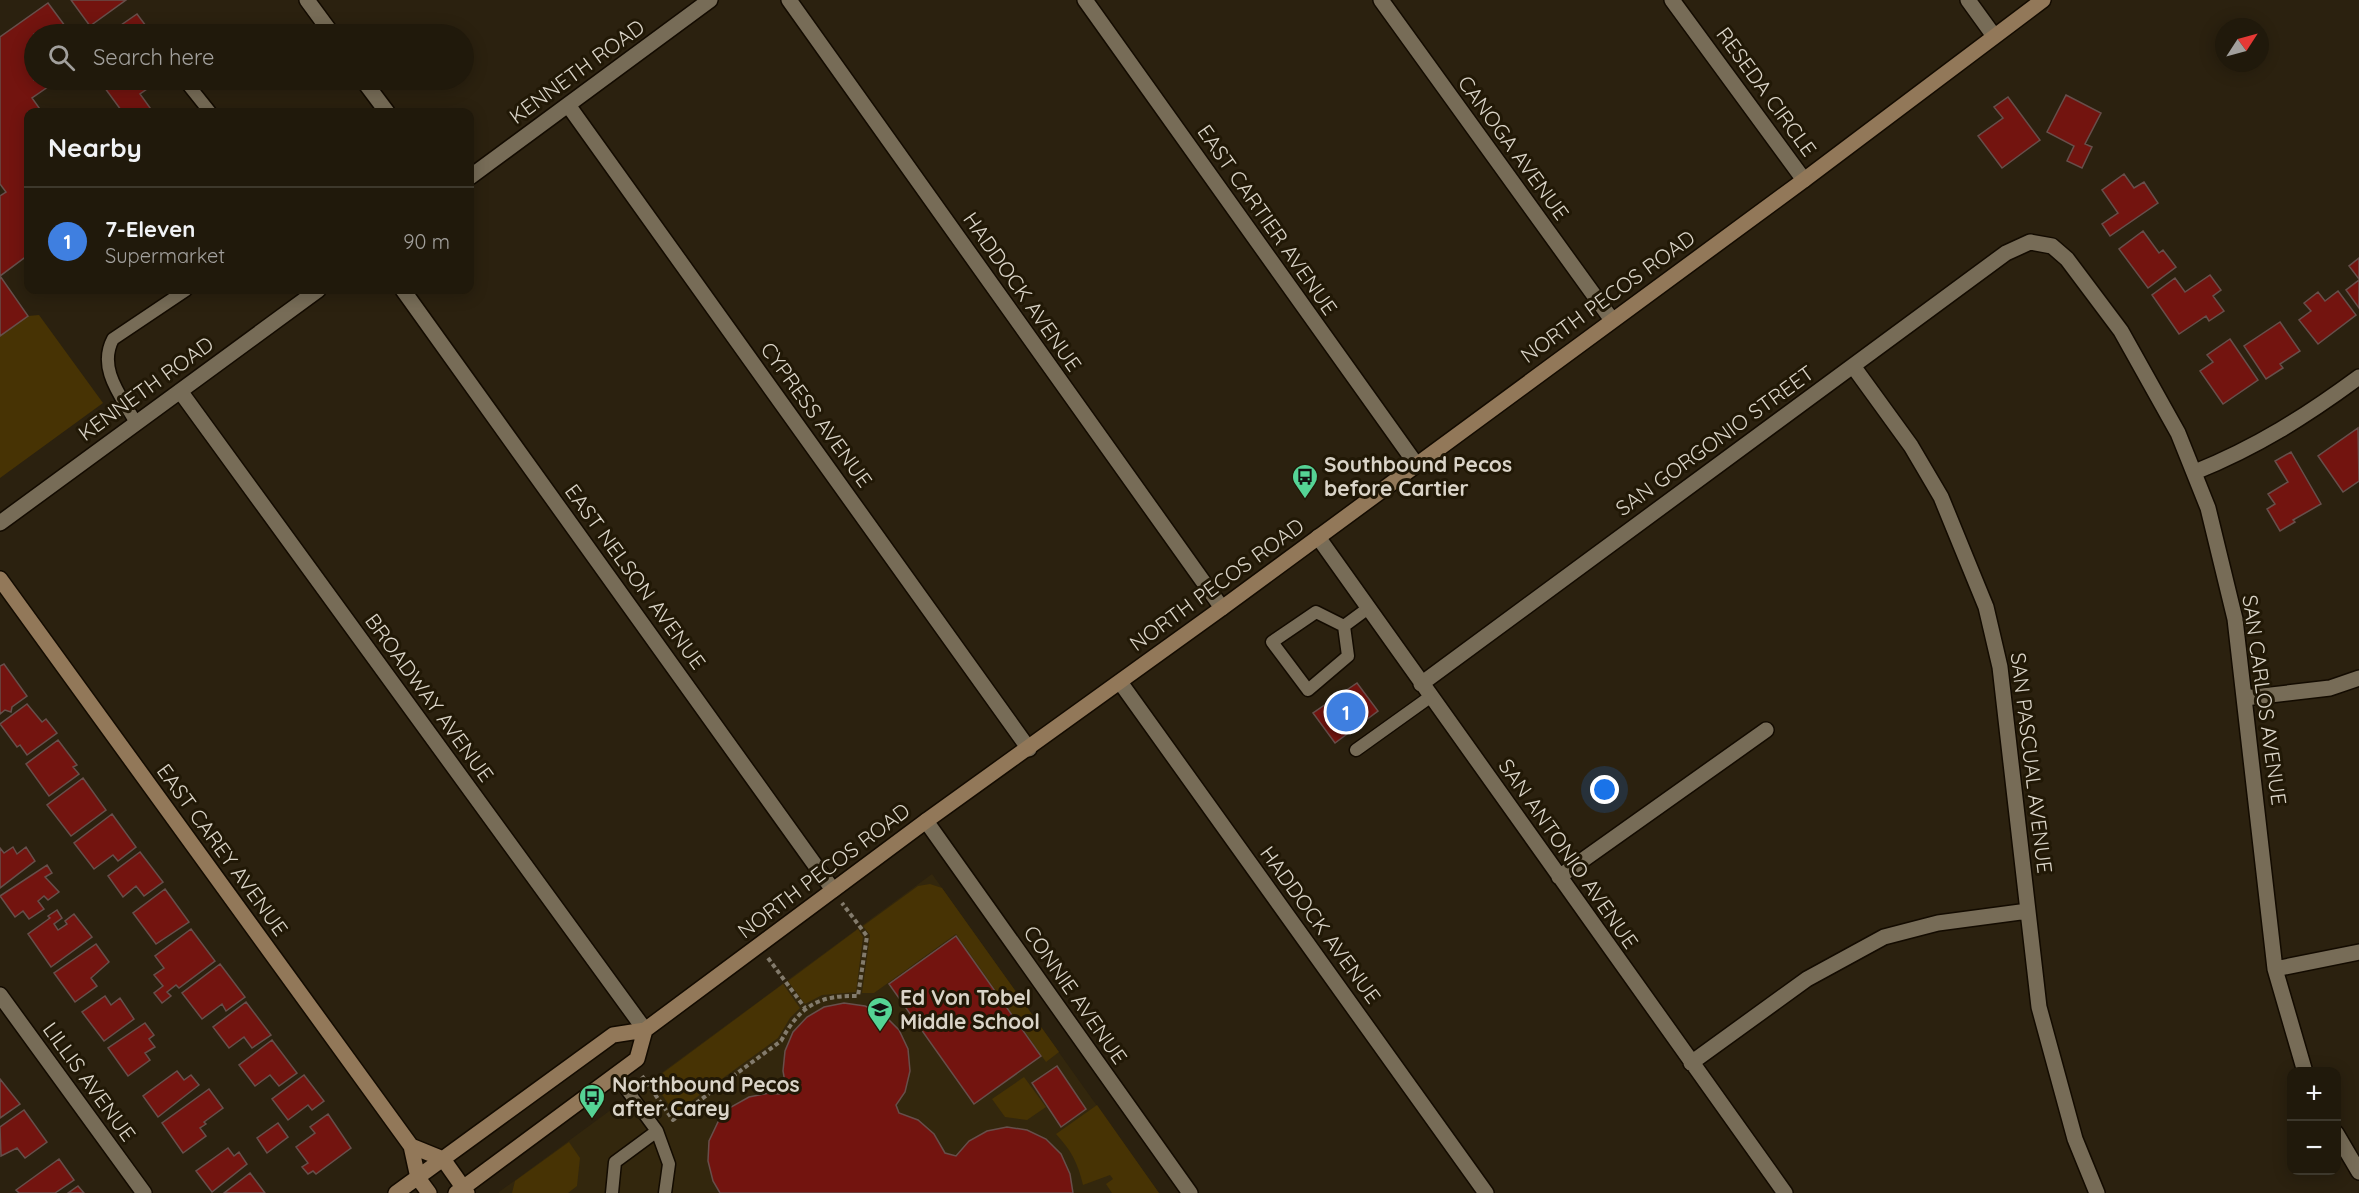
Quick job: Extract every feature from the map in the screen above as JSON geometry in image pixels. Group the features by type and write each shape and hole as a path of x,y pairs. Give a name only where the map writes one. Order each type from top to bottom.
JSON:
{"main road":[{"name":"NORTH PECOS ROAD","path":"396,1193 613,1035 645,1030 926,821 1029,749 1804,180 2043,0"},
{"name":"EAST CAREY AVENUE","path":"0,579 411,1146 418,1178 429,1193"},
{"path":"411,1146 443,1159 462,1191 633,1063 637,1059 645,1030"}],"street":[{"name":"KENNETH ROAD","path":"474,174 710,0"},
{"name":"HADDOCK AVENUE","path":"789,0 1222,608"},
{"name":"EAST CARTIER AVENUE","path":"1085,0 1416,464"},
{"name":"CANOGA AVENUE","path":"1381,0 1612,320"},
{"name":"RESEDA CIRCLE","path":"1672,0 1804,180"},
{"path":"1968,0 1994,36"},
{"path":"309,1 325,24"},
{"path":"370,90 384,108"},
{"name":"CYPRESS AVENUE","path":"568,105 1029,749"},
{"name":"SAN GORGONIO STREET","path":"1420,684 2006,253 2030,242 2040,244"},
{"name":"SAN CARLOS AVENUE","path":"2040,244 2052,246 2067,259 2121,332 2178,433 2208,508 2235,619 2275,969 2304,1067"},
{"name":"KENNETH ROAD","path":"0,523 313,294"},
{"name":"EAST NELSON AVENUE","path":"406,294 833,890"},
{"name":"SAN PASCUAL AVENUE","path":"1853,366 1911,446 1941,497 1986,607 2000,667 2039,1007 2075,1139 2097,1193"},
{"path":"2195,472 2236,455 2308,414 2359,377"},
{"name":"BROADWAY AVENUE","path":"180,391 645,1030"},
{"name":"SAN ANTONIO AVENUE","path":"1318,537 1420,684 1785,1193"},
{"path":"2245,698 2330,688 2359,678"},
{"name":"HADDOCK AVENUE","path":"1120,682 1486,1193"},
{"path":"1559,877 1766,729"},
{"name":"CONNIE AVENUE","path":"926,821 1190,1193"},
{"path":"1691,1063 1807,979 1884,937 1938,923 2028,911"},
{"path":"2275,969 2359,952"},
{"name":"LILLIS AVENUE","path":"0,995 144,1193"},
{"path":"2341,1140 2359,1172"}],"lane":[{"path":"192,90 207,108"},
{"path":"136,423 111,377 106,359 108,348 113,339 180,294"},
{"path":"1344,626 1367,609"},
{"path":"1316,612 1344,626 1348,656 1308,690 1272,642 1316,612"},
{"path":"1356,750 1430,697"},
{"path":"616,1075 657,1131 669,1164 665,1193"},
{"path":"612,1193 615,1162 657,1131"}],"path":[{"path":"633,1063 673,1120 781,1041 792,1022 805,1008 837,995 858,996 867,936 833,890"},
{"path":"759,945 805,1008"}],"shaded area":[{"path":"39,315 103,403 0,478 0,336 28,316"},
{"name":"Ed Von Tobel Middle School","path":"932,874 1159,1193 499,1193 499,1192"},
{"path":"930,884 942,888 1059,1052 1046,1062 956,934 874,993 862,993 870,935 863,926 918,886"},
{"path":"858,929 863,937 856,992 822,995 805,1004 788,981"},
{"path":"783,984 800,1008 790,1018 778,1038 675,1113 652,1081"},
{"path":"1024,1077 1046,1107 1027,1120 1005,1117 992,1099"},
{"path":"1097,1105 1159,1193 1112,1193 1106,1184 1113,1179 1110,1175 1083,1185 1073,1157 1056,1134"},
{"path":"569,1142 580,1158 577,1186 568,1193 512,1193 515,1181"}],"building":[{"path":"71,0 126,0 93,24 89,24"},
{"path":"48,3 64,24 24,24 24,90 44,90 32,98 39,108 24,108 24,258 0,276 0,196 6,192 0,184 0,37"},
{"path":"137,14 144,24 122,24"},
{"path":"106,90 146,90 140,94 150,108 120,108"},
{"path":"2066,95 2101,113 2085,144 2092,147 2082,168 2067,161 2074,146 2047,132"},
{"path":"2008,97 2040,140 2002,168 1978,136 2003,118 1994,107"},
{"path":"2124,174 2134,188 2144,182 2158,203 2110,236 2102,224 2118,213 2102,190"},
{"path":"2143,231 2159,253 2163,250 2176,267 2148,288 2119,249"},
{"path":"2359,258 2359,279 2349,266"},
{"path":"2210,275 2221,290 2213,296 2224,311 2209,321 2206,316 2179,334 2152,295 2175,278 2185,292"},
{"path":"0,276 28,316 0,336"},
{"path":"2359,280 2359,308 2346,290"},
{"path":"2338,291 2356,315 2318,344 2299,320 2311,311 2304,303 2318,292 2325,301"},
{"path":"2280,322 2300,351 2280,364 2283,368 2266,379 2244,346"},
{"path":"2230,339 2258,380 2223,404 2200,371 2213,362 2207,355"},
{"path":"2358,428 2359,481 2343,492 2318,456"},
{"path":"2291,452 2321,504 2293,520 2295,522 2280,531 2267,509 2275,504 2268,494 2288,482 2275,461"},
{"path":"4,664 27,696 12,707 11,712 5,710 0,714 0,666"},
{"path":"1357,683 1378,711 1335,743 1313,713"},
{"path":"27,704 42,722 46,719 57,733 27,755 20,745 17,747 0,724"},
{"path":"58,740 77,765 73,767 79,774 49,796 26,764"},
{"path":"83,778 106,810 71,836 47,805"},
{"path":"112,814 136,847 118,861 113,855 94,869 74,843"},
{"path":"13,847 17,854 26,847 35,861 0,888 0,848 4,853"},
{"path":"140,852 163,882 144,896 136,886 123,897 108,876"},
{"path":"47,865 52,873 45,877 59,892 48,900 44,896 38,901 44,909 29,919 23,911 15,917 0,896"},
{"path":"165,889 189,922 156,944 133,913"},
{"path":"57,910 62,918 54,924 58,930 67,924 65,921 74,914 92,937 51,967 28,934"},
{"path":"191,929 215,961 179,988 176,985 167,992 171,996 162,1003 154,993 163,986 154,975 164,968 155,956"},
{"path":"956,936 1041,1056 974,1104 889,984"},
{"path":"96,944 109,962 91,978 97,986 75,1002 54,973"},
{"path":"220,964 245,997 226,1011 222,1004 202,1019 182,993"},
{"path":"105,996 111,1005 120,998 134,1019 104,1041 82,1012"},
{"path":"246,1002 271,1035 252,1048 244,1037 229,1048 213,1027"},
{"path":"844,1003 865,1006 883,1014 899,1030 908,1049 910,1071 905,1092 896,1105 899,1113 918,1120 934,1134 945,1153 956,1156 969,1141 987,1131 1007,1127 1027,1130 1046,1139 1061,1154 1070,1174 1073,1193 720,1193 713,1181 708,1161 709,1141 718,1122 731,1107 749,1097 769,1093 779,1094 786,1088 783,1071 785,1051 793,1032 807,1017 824,1007"},
{"path":"145,1023 154,1035 149,1039 155,1047 145,1053 150,1060 128,1076 108,1048"},
{"path":"272,1040 297,1073 279,1086 270,1075 255,1086 239,1065"},
{"path":"1057,1066 1086,1109 1061,1127 1032,1083"},
{"path":"177,1071 184,1080 191,1075 199,1085 158,1117 143,1096"},
{"path":"304,1075 324,1101 312,1110 308,1105 288,1120 272,1099"},
{"path":"0,1079 20,1104 0,1118"},
{"path":"209,1089 223,1108 204,1122 206,1124 200,1128 206,1136 183,1153 162,1123"},
{"path":"24,1110 47,1142 25,1158 17,1148 1,1156 0,1127"},
{"path":"328,1114 351,1148 316,1174 313,1171 308,1174 302,1167 308,1163 296,1147 315,1133 310,1127"},
{"path":"278,1123 288,1137 267,1153 257,1138"},
{"path":"228,1148 234,1156 239,1152 247,1164 212,1192 196,1171"},
{"path":"59,1159 74,1180 55,1193 19,1193 16,1190"},
{"path":"250,1173 265,1193 224,1193"},
{"path":"78,1186 84,1193 68,1193"}],"place":[{"name":"Southbound Pecos before Cartier","path":"1305,500"},
{"name":"7-Eleven","path":"1346,712"},
{"name":"Ed Von Tobel Middle School","path":"880,1033"},
{"name":"Northbound Pecos after Carey","path":"592,1120"}]}
